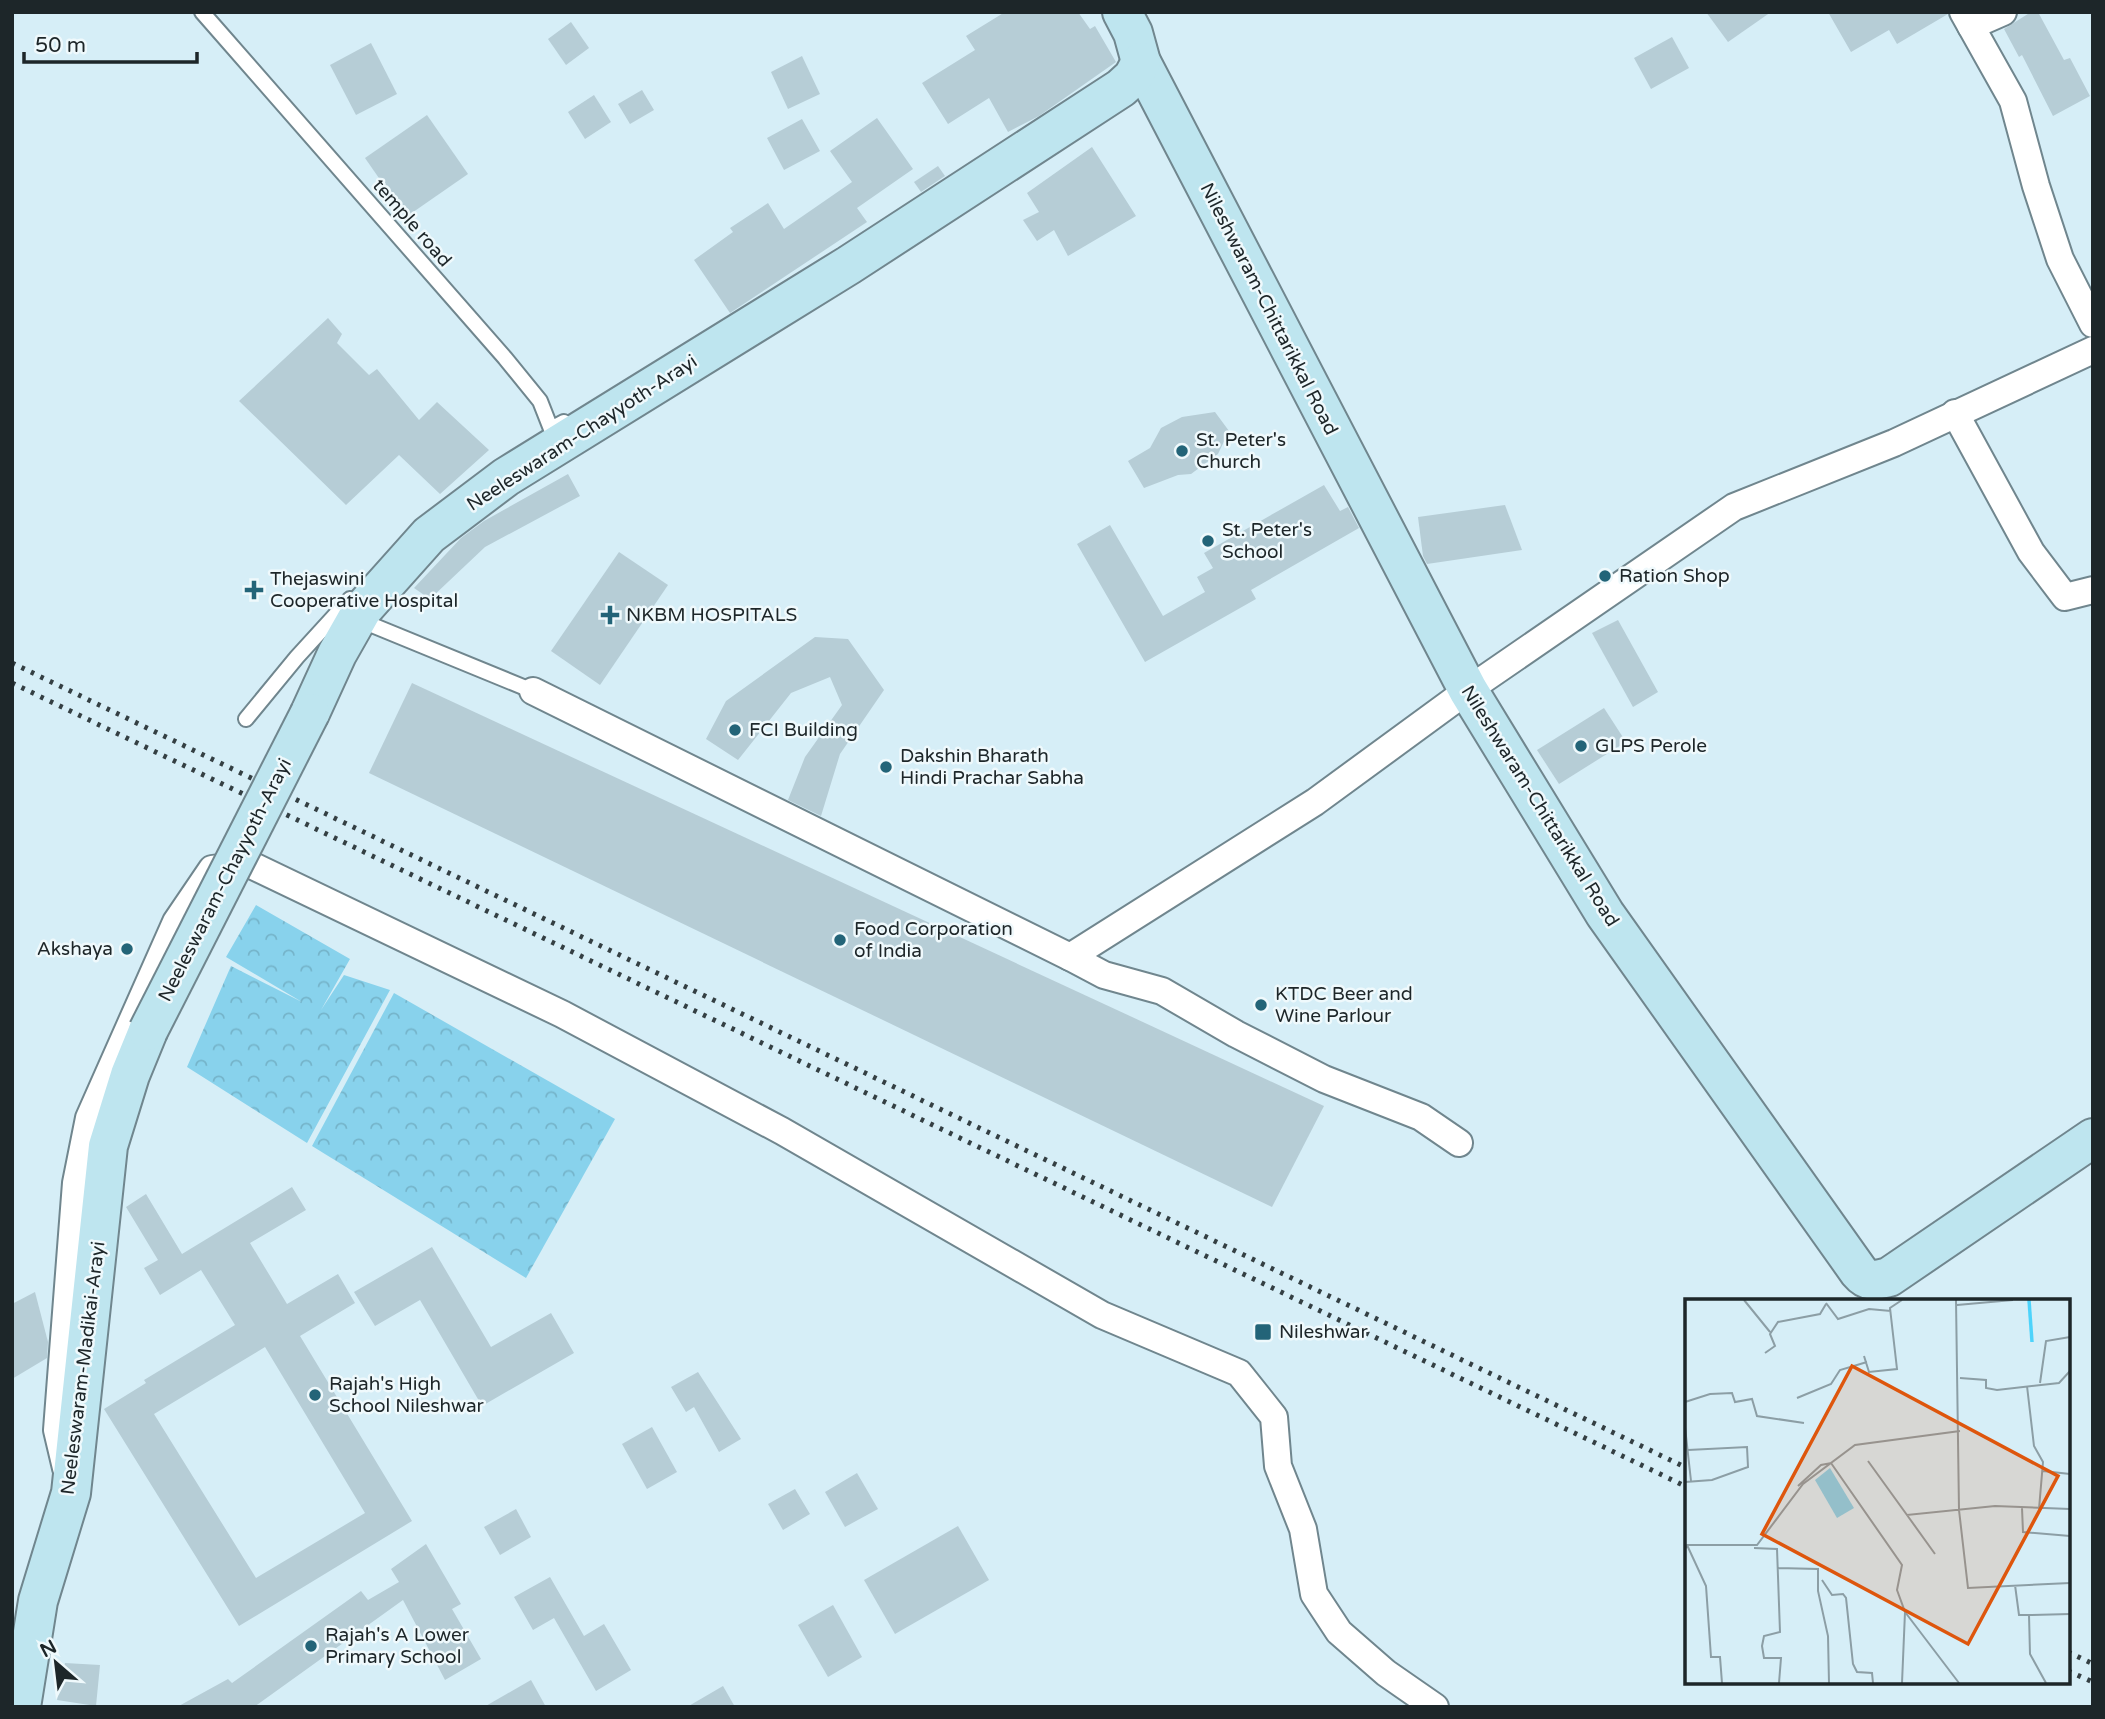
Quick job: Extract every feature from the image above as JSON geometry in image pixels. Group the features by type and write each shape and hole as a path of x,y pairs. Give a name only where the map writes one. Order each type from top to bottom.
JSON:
{"main road":[{"name":"Nileshwaram-Chittarikkal Road","path":"1122,12 1136,41 1141,62 1468,690 1605,914 1865,1279 1874,1281 1889,1277 2093,1138"},
{"name":"Neeleswaram-Chayyoth-Arayi","path":"148,1031 310,713 337,654 362,610 429,534 506,477 593,434 1121,88 1133,77 1141,62"},
{"name":"Neeleswaram-Madikai-Arayi","path":"21,1707 38,1601 71,1493 108,1146 130,1074 148,1031"}],"street":[{"path":"2003,12 1967,19 2013,101 2036,186 2060,259 2093,324"},
{"path":"1070,957 1315,803 1468,690 1734,508 1894,443 2093,350"},
{"path":"1955,413 2031,552 2065,597 2093,590"},
{"path":"533,691 1104,975 1162,991 1236,1034 1324,1079 1421,1117 1459,1143"},
{"path":"71,1493 57,1430 76,1183 89,1118 176,922 212,869 249,864 562,1014 782,1131 1102,1315 1239,1373 1274,1417 1278,1466 1303,1529 1314,1594 1339,1632 1385,1673 1435,1707"}],"lane":[{"name":"temple road","path":"202,12 540,401 541,436"},
{"path":"246,719 297,657 360,589 456,497 541,436 580,414 593,434"},
{"path":"512,492 439,538 367,622 533,691"}],"green space":[{"path":"256,905 350,959 321,1010 344,975 390,990 307,1143 187,1067 231,966 302,1002 226,957"},
{"path":"394,993 615,1119 526,1278 312,1146"}],"building":[{"path":"1005,12 1078,12 1090,29 1095,26 1116,62 1039,116 1008,132 989,98 948,124 922,83 975,50 966,36"},
{"path":"1706,12 1771,12 1728,42"},
{"path":"1828,12 1948,14 1897,44 1889,30 1851,52"},
{"path":"2031,12 2038,12 2064,60 2070,58 2090,96 2053,116 2022,55 2019,57 2004,29"},
{"path":"571,22 589,48 566,65 548,39"},
{"path":"1672,37 1689,68 1651,89 1634,58"},
{"path":"371,43 397,94 356,115 330,65"},
{"path":"802,56 820,94 788,109 771,72"},
{"path":"642,90 654,110 630,124 618,104"},
{"path":"594,95 611,122 585,139 568,112"},
{"path":"427,115 468,174 406,217 365,158"},
{"path":"877,118 913,169 857,208 867,222 730,313 694,260 733,232 730,228 768,203 784,229 852,182 830,151"},
{"path":"802,119 820,151 784,170 767,138"},
{"path":"1092,147 1136,216 1068,256 1054,230 1037,241 1023,220 1039,212 1027,193"},
{"path":"938,166 945,176 921,192 914,182"},
{"path":"328,318 342,334 337,343 369,375 377,369 419,420 437,402 489,450 440,494 399,455 346,505 239,401"},
{"name":"St. Peter's Church","path":"1215,412 1229,431 1218,454 1191,474 1178,475 1144,488 1128,461 1150,448 1161,428 1182,417"},
{"path":"568,474 580,496 485,547 430,599 414,588 461,538 484,521"},
{"name":"St. Peter's School","path":"1324,485 1340,511 1348,507 1359,528 1251,590 1256,599 1145,662 1077,544 1110,525 1163,616 1205,592 1197,577 1213,568 1204,553"},
{"path":"1505,505 1522,550 1427,564 1423,556 1418,517"},
{"name":"NKBM HOSPITALS","path":"619,552 668,585 600,685 551,651"},
{"path":"1618,620 1658,692 1633,707 1592,633"},
{"name":"FCI Building","path":"815,637 848,639 884,690 840,754 821,816 788,800 805,757 842,705 830,677 791,693 738,760 706,739 726,701"},
{"name":"Food Corporation of India","path":"412,683 1324,1106 1272,1207 369,773"},
{"name":"GLPS Perole","path":"1604,708 1626,742 1559,784 1537,750"},
{"name":"Rajah's High School Nileshwar","path":"292,1187 306,1210 250,1243 287,1304 338,1274 355,1303 300,1336 412,1521 239,1626 104,1409 146,1383 144,1380 235,1325 201,1270 160,1295 144,1268 158,1260 126,1207 146,1194 182,1254","holes":["265,1347 365,1513 256,1578 154,1414"]},
{"name":"Rajah's High School Nileshwar","path":"432,1247 491,1347 551,1313 574,1353 482,1406 420,1300 375,1326 354,1292"},
{"path":"35,1292 48,1342 47,1358 12,1379 12,1304"},
{"path":"698,1372 741,1439 719,1452 694,1407 686,1412 671,1387"},
{"path":"652,1427 677,1472 647,1489 622,1444"},
{"path":"857,1473 878,1509 845,1527 825,1492"},
{"path":"795,1489 810,1514 783,1530 768,1504"},
{"path":"516,1509 531,1537 500,1555 484,1527"},
{"path":"958,1526 989,1580 895,1634 864,1580"},
{"path":"426,1544 461,1604 452,1609 481,1659 445,1680 403,1600 254,1707 177,1707 228,1679 232,1683 361,1591 368,1600 399,1582 391,1569"},
{"path":"550,1577 584,1636 604,1624 631,1670 596,1691 554,1618 533,1630 514,1597"},
{"path":"833,1605 862,1657 828,1677 798,1625"},
{"path":"65,1663 100,1665 96,1706 57,1700"},
{"path":"531,1680 546,1707 484,1707"},
{"path":"723,1686 735,1707 687,1707"}],"railway":[{"path":"12,663 1685,1467"},
{"path":"12,683 1685,1486"},
{"path":"2070,1653 2093,1664"},
{"path":"2070,1672 2093,1682"}],"place":[{"name":"St. Peter's Church","path":"1182,451"},
{"name":"St. Peter's School","path":"1208,541"},
{"name":"Ration Shop","path":"1605,576"},
{"name":"Thejaswini Cooperative Hospital","path":"254,590"},
{"name":"NKBM HOSPITALS","path":"610,615"},
{"name":"FCI Building","path":"735,730"},
{"name":"GLPS Perole","path":"1581,746"},
{"name":"Dakshin Bharath Hindi Prachar Sabha","path":"886,767"},
{"name":"Food Corporation of India","path":"840,940"},
{"name":"Akshaya","path":"127,949"},
{"name":"KTDC Beer and Wine Parlour","path":"1261,1005"},
{"name":"Nileshwar","path":"1263,1332"},
{"name":"Rajah's High School Nileshwar","path":"315,1395"},
{"name":"Rajah's A Lower Primary School","path":"311,1646"}]}
